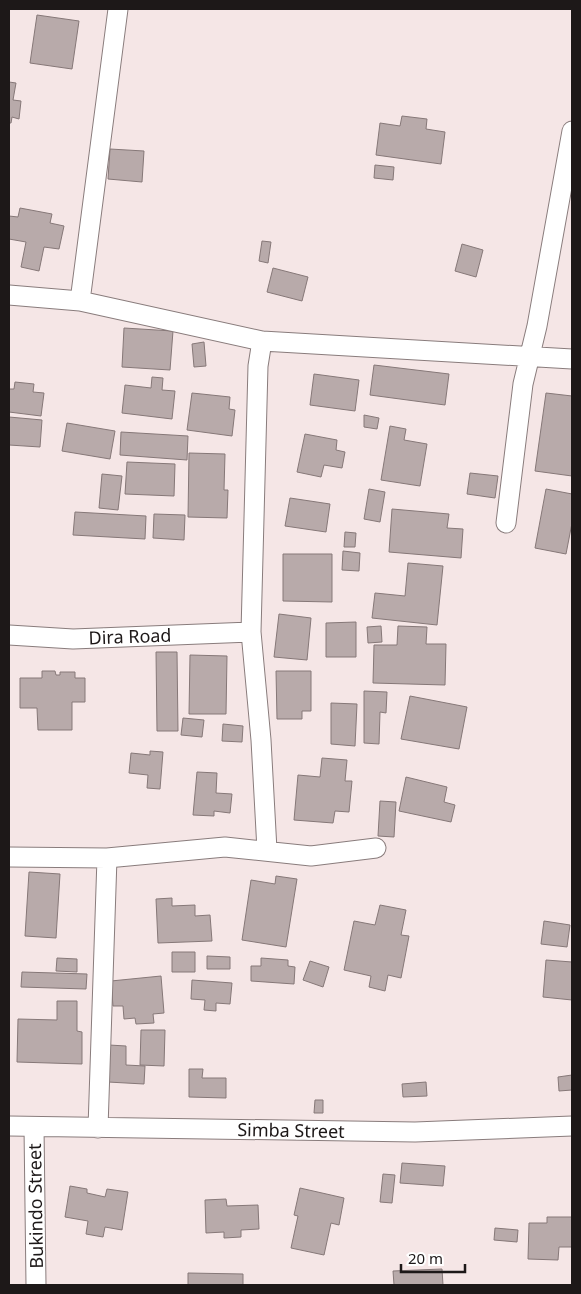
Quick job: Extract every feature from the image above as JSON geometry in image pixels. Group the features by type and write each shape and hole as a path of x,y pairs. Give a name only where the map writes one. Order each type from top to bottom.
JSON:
{"street":[{"path":"80,301 118,9"},
{"path":"506,523 523,384 531,354 572,131"},
{"path":"9,295 80,301 262,340 531,354 572,359"},
{"path":"262,340 258,366 251,632 261,740 267,850"},
{"name":"Dira Road","path":"9,635 73,639 251,632"},
{"path":"9,857 107,858 226,847 311,856 376,848"},
{"path":"98,1128 107,858"},
{"name":"Simba Street","path":"9,1126 414,1132 572,1126"},
{"name":"Bukindo Street","path":"34,1127 36,1285"}],"building":[{"path":"37,15 79,21 72,69 30,63"},
{"path":"9,82 16,83 13,100 21,101 19,119 12,117 11,123 9,123"},
{"path":"402,116 427,119 426,129 445,132 441,164 376,155 380,123 400,126"},
{"path":"110,149 144,151 142,182 108,179"},
{"path":"375,165 394,167 393,180 374,178"},
{"path":"20,208 52,214 50,223 64,226 59,249 44,247 39,271 21,267 26,242 9,239 9,216 18,217"},
{"path":"262,241 271,242 268,263 259,261"},
{"path":"462,244 483,250 476,277 455,271"},
{"path":"273,268 308,277 302,301 267,292"},
{"path":"124,328 173,331 170,370 122,367"},
{"path":"204,342 206,366 194,367 192,344"},
{"path":"374,365 449,374 445,405 370,395"},
{"path":"314,374 359,380 355,411 310,405"},
{"path":"152,377 163,378 162,390 175,391 172,419 122,413 125,385 151,388"},
{"path":"15,382 34,384 33,392 44,393 41,416 9,412 9,389 14,389"},
{"path":"192,393 230,397 229,409 235,410 232,436 187,430"},
{"path":"546,393 572,396 572,476 535,471"},
{"path":"364,415 379,418 377,429 364,427"},
{"path":"9,417 42,420 40,447 9,445"},
{"path":"67,423 115,431 110,459 62,451"},
{"path":"390,426 406,429 404,440 427,444 420,486 381,480"},
{"path":"121,432 188,436 187,460 120,455"},
{"path":"305,434 337,440 336,450 345,452 342,468 324,465 321,477 297,472"},
{"path":"189,453 225,454 224,490 228,490 227,518 188,517"},
{"path":"127,462 175,464 174,496 125,494"},
{"path":"470,473 498,476 495,498 467,494"},
{"path":"102,474 122,476 118,510 99,508"},
{"path":"369,489 385,492 380,522 364,519"},
{"path":"546,489 572,494 572,523 566,554 535,548"},
{"path":"290,498 330,504 326,532 285,526"},
{"path":"392,509 449,514 447,528 463,529 461,558 389,552"},
{"path":"75,512 146,516 145,539 73,535"},
{"path":"154,514 185,515 184,540 153,538"},
{"path":"345,532 356,533 355,547 344,547"},
{"path":"343,551 360,553 359,571 342,570"},
{"path":"283,554 332,554 332,602 283,601"},
{"path":"408,563 443,566 437,625 372,618 375,593 405,596"},
{"path":"279,614 311,618 307,660 274,657"},
{"path":"356,622 356,657 326,657 326,623"},
{"path":"381,626 382,642 368,643 367,627"},
{"path":"398,626 427,627 426,644 446,644 445,685 373,683 374,645 397,645"},
{"path":"156,652 177,652 178,731 157,731"},
{"path":"190,655 227,656 226,714 189,714"},
{"path":"42,671 55,671 56,675 60,675 60,672 75,672 75,678 85,678 85,702 72,702 72,730 38,730 37,708 20,708 20,678 42,678"},
{"path":"276,671 311,671 311,711 302,711 302,719 277,719"},
{"path":"364,691 387,692 386,713 380,712 379,744 364,743"},
{"path":"410,696 467,707 459,749 401,739"},
{"path":"331,703 357,704 355,746 331,744"},
{"path":"183,718 204,720 202,737 181,735"},
{"path":"223,724 243,726 242,742 222,741"},
{"path":"150,751 163,752 160,789 147,788 148,775 129,773 131,753 150,755"},
{"path":"322,758 347,760 345,781 352,781 349,812 335,811 333,823 294,820 298,775 320,777"},
{"path":"197,772 217,773 216,793 232,794 230,813 214,811 214,816 193,815"},
{"path":"406,777 447,787 444,802 455,805 451,822 399,811"},
{"path":"380,801 396,802 394,837 378,836"},
{"path":"29,872 60,874 56,938 25,936"},
{"path":"276,876 297,879 286,947 242,940 251,880 275,884"},
{"path":"172,898 172,906 195,905 195,916 210,915 212,941 158,943 156,899"},
{"path":"380,905 406,910 401,935 409,936 401,978 388,975 385,991 369,987 371,976 344,970 354,921 375,925"},
{"path":"544,921 570,925 567,947 541,944"},
{"path":"172,952 195,952 195,972 172,972"},
{"path":"207,956 230,957 230,969 207,969"},
{"path":"57,958 77,959 77,972 56,971"},
{"path":"261,958 288,960 288,966 295,967 294,984 251,981 251,966 261,966"},
{"path":"546,960 572,962 572,1000 543,997"},
{"path":"310,961 329,967 323,987 303,980"},
{"path":"22,972 87,974 86,989 21,987"},
{"path":"161,976 164,1013 153,1014 154,1023 136,1024 135,1018 124,1019 123,1006 113,1006 111,981"},
{"path":"192,980 232,983 230,1004 216,1003 216,1011 204,1010 205,1000 191,999"},
{"path":"57,1001 77,1001 77,1031 82,1032 82,1064 17,1062 18,1019 57,1020"},
{"path":"141,1030 165,1030 164,1066 140,1065"},
{"path":"109,1045 126,1046 126,1065 145,1066 144,1084 108,1082"},
{"path":"189,1069 203,1069 202,1078 226,1078 226,1098 189,1097"},
{"path":"572,1075 572,1090 559,1091 558,1077"},
{"path":"426,1082 427,1096 403,1097 402,1084"},
{"path":"315,1100 323,1100 323,1113 314,1113"},
{"path":"402,1163 445,1166 443,1186 400,1183"},
{"path":"383,1174 395,1175 392,1203 380,1202"},
{"path":"70,1186 87,1189 87,1193 105,1197 107,1189 128,1192 122,1230 105,1227 103,1237 86,1234 88,1221 65,1217"},
{"path":"300,1188 344,1198 339,1225 331,1223 324,1255 291,1248 298,1216 294,1215"},
{"path":"226,1199 227,1206 258,1205 259,1229 241,1230 241,1237 224,1238 224,1232 206,1233 205,1200"},
{"path":"547,1217 572,1217 572,1247 559,1247 558,1260 528,1259 529,1223 547,1223"},
{"path":"495,1228 518,1230 517,1242 494,1240"},
{"path":"442,1269 443,1285 394,1285 393,1271"},
{"path":"188,1273 243,1274 243,1285 188,1285"}]}
